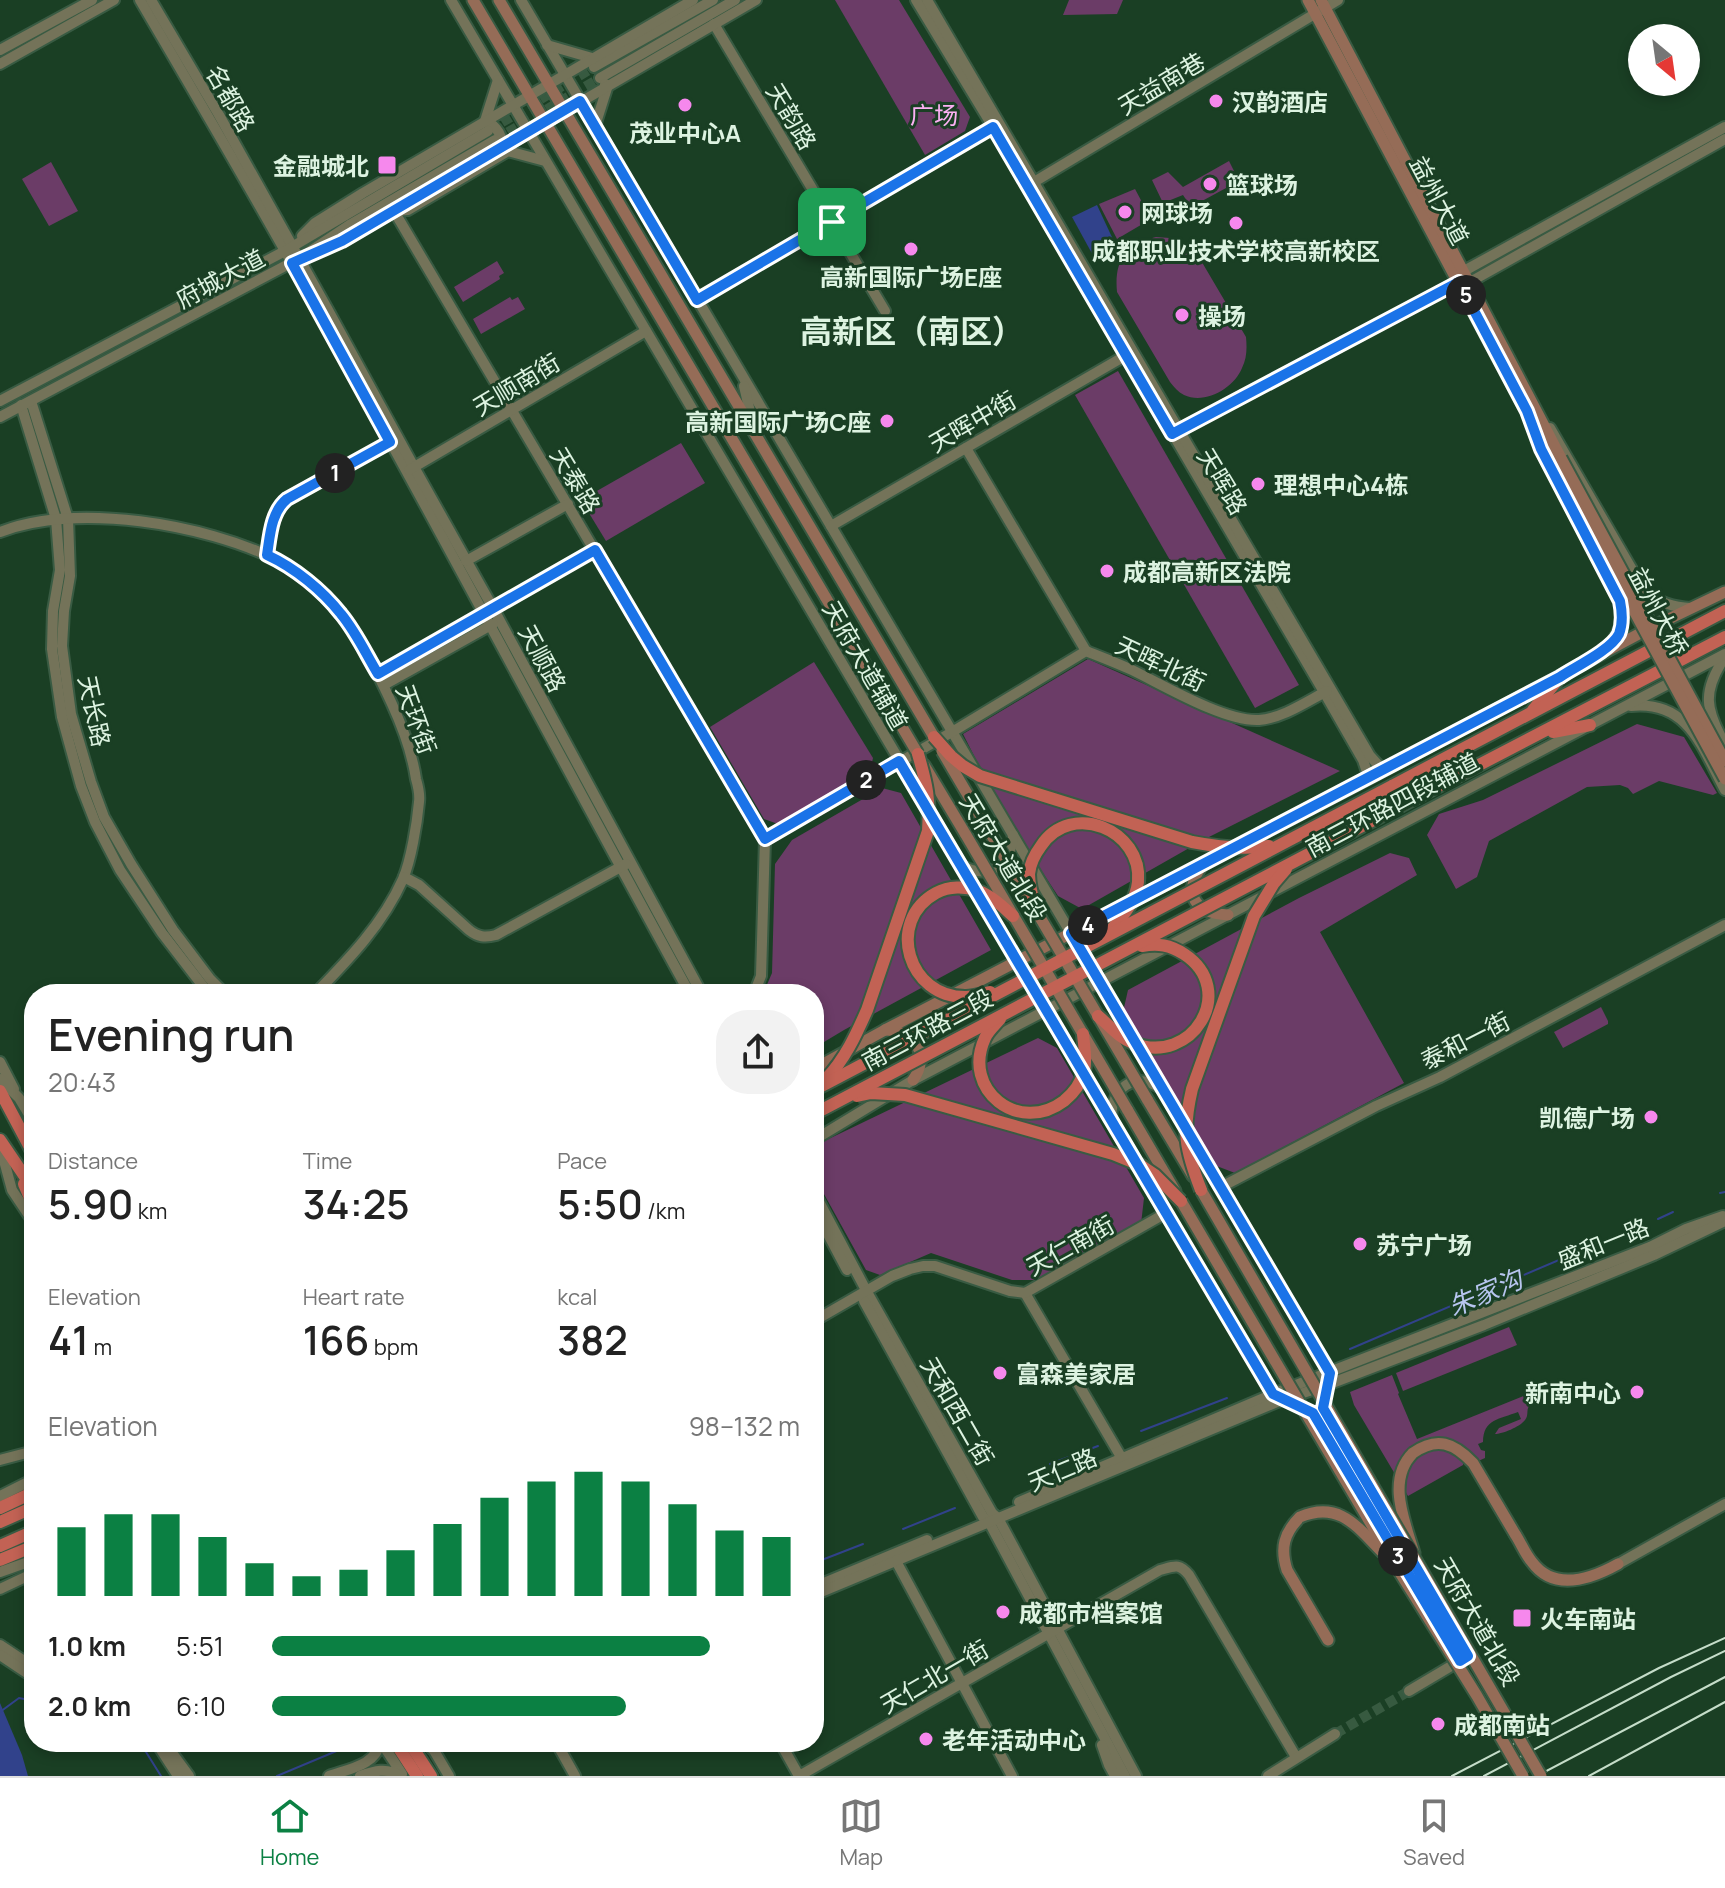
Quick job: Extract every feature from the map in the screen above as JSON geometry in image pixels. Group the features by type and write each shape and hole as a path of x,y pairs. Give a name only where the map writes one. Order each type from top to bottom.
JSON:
{"highway":[{"name":"南三环路三段","path":"824,1084 1725,611"},
{"name":"南三环路三段","path":"824,1109 1725,637"},
{"path":"1529,716 1560,677"},
{"path":"1538,735 1590,725"},
{"path":"934,737 963,766 996,782 1192,842 1249,849 1280,845"},
{"path":"824,1079 836,1068 867,1010 928,831 930,801 918,754"},
{"path":"1036,910 1029,871 1035,854 1045,840 1071,824 1091,822 1105,827 1129,847 1138,869 1138,884 1128,908 1105,937"},
{"path":"1201,1190 1185,1138 1192,1089 1254,916 1274,883 1292,863"},
{"path":"1005,989 966,997 945,994 933,988 921,978 913,965 907,948 908,929 914,912 929,898 942,890 959,887 981,892 1013,916"},
{"path":"1098,1016 1120,1036 1132,1043 1150,1047 1177,1043 1200,1026 1206,1012 1207,986 1203,973 1194,962 1164,944 1129,948"},
{"path":"1006,1013 985,1037 979,1071 993,1098 1007,1109 1024,1113 1041,1112 1058,1106 1070,1096 1079,1086 1085,1069 1083,1034"},
{"path":"0,1091 24,1135"},
{"path":"842,1099 871,1093 905,1095 1113,1154 1155,1175 1181,1201"},
{"path":"0,1143 24,1175"},
{"path":"11,1156 24,1185"},
{"path":"0,1508 24,1497"},
{"path":"0,1522 24,1511"},
{"path":"0,1546 24,1535"},
{"path":"0,1560 24,1550"},
{"path":"401,1752 417,1776"},
{"path":"415,1752 431,1776"}],"main road":[{"name":"天府大道北段","path":"473,0 1394,1563 1523,1776"},
{"name":"天府大道北段","path":"499,0 1201,1190 1541,1776"},
{"name":"益州大道","path":"1308,0 1320,7 1558,461"},
{"name":"益州大桥","path":"1558,461 1725,761"},
{"name":"益州大桥","path":"1558,461 1725,779"},
{"name":"南三环路四段辅道","path":"824,1064 1650,628 1725,592"},
{"path":"1203,865 1194,877 1194,896 1206,911 1228,915"},
{"path":"885,1030 907,1034 916,1044 921,1064 913,1080"},
{"path":"1414,1554 1401,1504 1401,1472 1410,1456 1425,1446 1447,1444 1473,1463 1532,1563 1541,1572 1560,1580 1580,1580 1618,1564"},
{"path":"1328,1640 1283,1558 1285,1538 1291,1527 1300,1517 1312,1512 1337,1513 1349,1519 1394,1563"}],"street":[{"path":"0,50 92,0"},
{"path":"0,64 114,0"},
{"path":"140,0 289,248"},
{"name":"名都路","path":"151,0 219,115 296,260"},
{"name":"天府大道辅道","path":"451,0 1045,1011 1278,1397"},
{"name":"天府大道辅道","path":"521,0 1330,1373"},
{"path":"492,135 528,132 580,101 598,72 693,0"},
{"path":"598,72 713,0"},
{"path":"598,72 735,0"},
{"path":"296,260 342,241 394,211 492,135 512,105 529,95 565,75 598,72 714,24 756,0"},
{"name":"天晖路","path":"916,0 1030,184"},
{"name":"天晖路","path":"927,0 1030,184 1328,691 1375,763 1381,768 1388,768"},
{"name":"天益南巷","path":"1030,184 1320,7 1338,0"},
{"name":"天韵路","path":"714,24 885,311"},
{"path":"547,45 598,72"},
{"path":"595,126 598,72"},
{"path":"492,135 498,80"},
{"path":"697,300 993,127"},
{"path":"1464,279 1725,127"},
{"name":"府城大道","path":"0,401 289,248 492,135"},
{"name":"府城大道","path":"0,417 296,260 492,135"},
{"path":"1175,432 1725,139"},
{"path":"394,211 408,210 508,151 545,161"},
{"name":"天泰路","path":"394,211 765,839"},
{"name":"天顺路","path":"296,260 489,611"},
{"name":"天顺南街","path":"410,469 646,331"},
{"name":"天晖中街","path":"831,526 1130,354"},
{"path":"740,373 756,435"},
{"name":"天长路","path":"26,403 68,519 70,576 62,646 71,714 91,782 104,817 131,864 173,930 215,984"},
{"name":"天长路","path":"26,403 56,519 60,570 53,611 52,649 62,717 81,786 95,822 120,870 201,984"},
{"path":"1531,409 1559,442 1645,592 1670,606 1693,608"},
{"path":"1531,409 1541,449 1620,601 1622,611 1619,633 1612,643 1560,677"},
{"path":"267,555 280,505 394,440"},
{"path":"966,448 1086,651"},
{"name":"天顺路","path":"410,469 466,561 495,623 685,984"},
{"path":"466,561 568,504"},
{"name":"天环街","path":"0,532 56,519 128,520 190,529 280,561 322,594 343,616 384,685 400,722 412,756 420,799 404,877 370,934 324,984"},
{"path":"378,674 595,550"},
{"path":"384,685 495,623"},
{"name":"天晖北街","path":"765,839 1086,651 1191,700 1243,719 1256,720 1283,714 1328,691"},
{"path":"1725,656 1709,686 1708,701 1711,717 1725,744"},
{"name":"南三环路四段辅道","path":"824,1134 913,1080 1725,656"},
{"name":"天晖路","path":"1328,691 1369,778"},
{"path":"1625,706 1647,704 1676,714 1688,725 1725,790"},
{"path":"1688,725 1687,718 1694,710 1700,709 1711,717"},
{"path":"961,866 980,872 1000,865 1010,854 1013,835"},
{"path":"758,984 761,976 765,839"},
{"path":"404,877 419,885 477,936 487,938 625,865"},
{"name":"天顺路","path":"625,865 696,984"},
{"name":"泰和一街","path":"1221,1187 1376,1106 1440,1077 1725,925"},
{"path":"0,1062 24,1106"},
{"path":"0,1079 19,1098"},
{"path":"1111,1121 1115,1096 1123,1087 1144,1081 1163,1089"},
{"path":"0,1143 12,1190"},
{"path":"0,1167 24,1208"},
{"path":"0,1197 12,1190"},
{"name":"天和西二街","path":"824,1212 864,1293"},
{"name":"天仁南街","path":"824,1315 892,1276 923,1266 935,1266 1025,1293 1166,1213"},
{"name":"盛和一路","path":"1278,1397 1330,1373 1650,1247 1686,1229 1725,1218"},
{"name":"盛和一路","path":"1327,1385 1654,1255 1725,1218"},
{"name":"天和西二街","path":"824,1225 991,1517 1099,1718 1136,1776"},
{"path":"1025,1293 1123,1460"},
{"path":"1330,1373 1323,1408 1464,1658"},
{"name":"天仁路","path":"824,1591 1123,1460 1278,1397 1327,1385"},
{"path":"1278,1397 1313,1413 1464,1658"},
{"path":"0,1460 24,1454"},
{"path":"0,1496 24,1484"},
{"path":"1618,1564 1725,1504"},
{"name":"天仁路","path":"824,1583 991,1517"},
{"path":"896,1561 1012,1776"},
{"path":"0,1572 24,1564"},
{"name":"天仁北一街","path":"799,1776 1051,1631 1160,1570 1174,1566 1183,1568 1189,1575 1296,1757"},
{"path":"0,1589 24,1578"},
{"path":"0,1647 24,1661"},
{"path":"0,1647 24,1670"},
{"path":"1409,1691 1464,1658"},
{"path":"1099,1718 1109,1765 1115,1776"},
{"path":"1099,1718 1128,1749 1142,1776"},
{"name":"天和西二街","path":"1099,1718 1125,1776"},
{"path":"1268,1776 1335,1734"},
{"path":"162,1752 178,1776"},
{"path":"171,1752 189,1776"},
{"path":"329,1776 375,1757 378,1752"},
{"path":"386,1752 402,1776"},
{"path":"435,1752 449,1776"},
{"path":"562,1752 575,1776"},
{"path":"786,1752 799,1776"},
{"path":"360,1776 381,1770 402,1776"}],"green space":[{"name":"广场","path":"835,0 899,0 970,117 965,131 925,155"},
{"path":"1069,0 1123,0 1117,14 1063,15"},
{"name":"篮球场","path":"1229,161 1239,181 1191,207 1183,195 1163,203 1152,180 1168,172 1183,187"},
{"path":"51,162 78,211 49,226 22,179"},
{"name":"网球场","path":"1135,189 1151,219 1117,239 1099,204"},
{"name":"操场","path":"1156,237 1170,238 1193,247 1246,337 1244,364 1233,382 1218,393 1192,398 1175,388 1117,292 1117,271 1124,256 1136,244"},
{"path":"497,261 504,273 499,276 500,279 463,302 454,287"},
{"path":"510,297 512,300 518,297 525,309 481,334 473,319"},
{"path":"1118,371 1299,685 1255,708 1075,395"},
{"path":"681,443 705,483 606,541 581,500"},
{"path":"1088,659 1340,771 1205,839 1082,909 1058,896 1001,809 963,734"},
{"path":"814,662 873,758 870,771 778,824 764,819 710,727"},
{"path":"1637,724 1684,737 1717,793 1713,795 1659,781 1633,794 1620,785 1587,787 1489,841 1477,877 1456,889 1427,835 1439,814 1483,800"},
{"path":"882,788 901,793 991,950 824,1042 824,984 767,984 772,973 775,864 792,840"},
{"path":"1390,853 1409,858 1417,875 1320,932 1404,1083 1235,1173 1214,1165 1123,1012 1128,990"},
{"path":"1601,1007 1608,1024 1563,1048 1554,1032"},
{"path":"1038,1038 1057,1048 1144,1198 1141,1224 1035,1280 1012,1280 931,1253 880,1275 866,1270 824,1194 824,1141"},
{"path":"1509,1327 1517,1345 1403,1391 1396,1373"},
{"path":"1392,1375 1417,1439 1546,1387 1531,1403 1526,1418 1519,1425 1495,1434 1499,1428 1521,1419 1518,1412 1489,1424 1483,1442 1478,1444 1485,1451 1485,1458 1476,1462 1463,1451 1463,1465 1408,1496 1354,1405 1350,1392"}],"water":[{"path":"1097,205 1117,248 1095,259 1072,217"},
{"path":"0,1703 22,1755 28,1776 0,1776"}],"waterway":[{"name":"朱家沟","path":"1720,1193 1725,1192"},
{"name":"朱家沟","path":"1658,1219 1673,1212"},
{"name":"朱家沟","path":"1350,1349 1620,1234"},
{"name":"朱家沟","path":"1141,1431 1227,1398"},
{"name":"朱家沟","path":"1050,1464 1098,1446"},
{"name":"朱家沟","path":"903,1529 955,1508"},
{"name":"朱家沟","path":"824,1559 863,1544"},
{"name":"朱家沟","path":"0,1712 19,1698 24,1699"},
{"name":"朱家沟","path":"146,1752 161,1776"},
{"name":"朱家沟","path":"277,1776 334,1752"}],"tunnel":[{"path":"489,130 594,67"},
{"path":"495,140 600,78"},
{"path":"1335,1734 1409,1691"}],"railway":[{"path":"1452,1776 1659,1668 1725,1638"},
{"path":"1484,1776 1725,1651"},
{"path":"1537,1776 1725,1677"},
{"path":"1589,1776 1725,1702"}],"place":[{"name":"汉韵酒店","path":"1216,101"},
{"name":"茂业中心A","path":"685,105"},
{"name":"金融城北","path":"387,165"},
{"name":"篮球场","path":"1210,184"},
{"name":"网球场","path":"1125,212"},
{"name":"成都职业技术学校高新校区","path":"1236,223"},
{"name":"高新国际广场E座","path":"911,249"},
{"name":"操场","path":"1182,315"},
{"name":"高新国际广场C座","path":"887,421"},
{"name":"理想中心4栋","path":"1258,484"},
{"name":"成都高新区法院","path":"1107,571"},
{"name":"凯德广场","path":"1651,1117"},
{"name":"苏宁广场","path":"1360,1244"},
{"name":"富森美家居","path":"1000,1373"},
{"name":"新南中心","path":"1637,1392"},
{"name":"成都市档案馆","path":"1003,1612"},
{"name":"火车南站","path":"1522,1618"},
{"name":"成都南站","path":"1438,1724"},
{"name":"老年活动中心","path":"926,1739"}],"district":[{"name":"高新区（南区）","path":"912,331"}],"route":[{"path":"580,101 697,300 832,222 993,127 1172,434 1459,282 1527,411 1541,449 1620,601 1622,620 1619,633 1612,643 1560,677 1071,933 1330,1373 1323,1408 1468,1656 1460,1661 1313,1413 1273,1394 899,761 765,839 595,550 378,674 343,616 299,574 267,555 280,505 390,442 292,263 300,258 342,241 580,101"}]}
